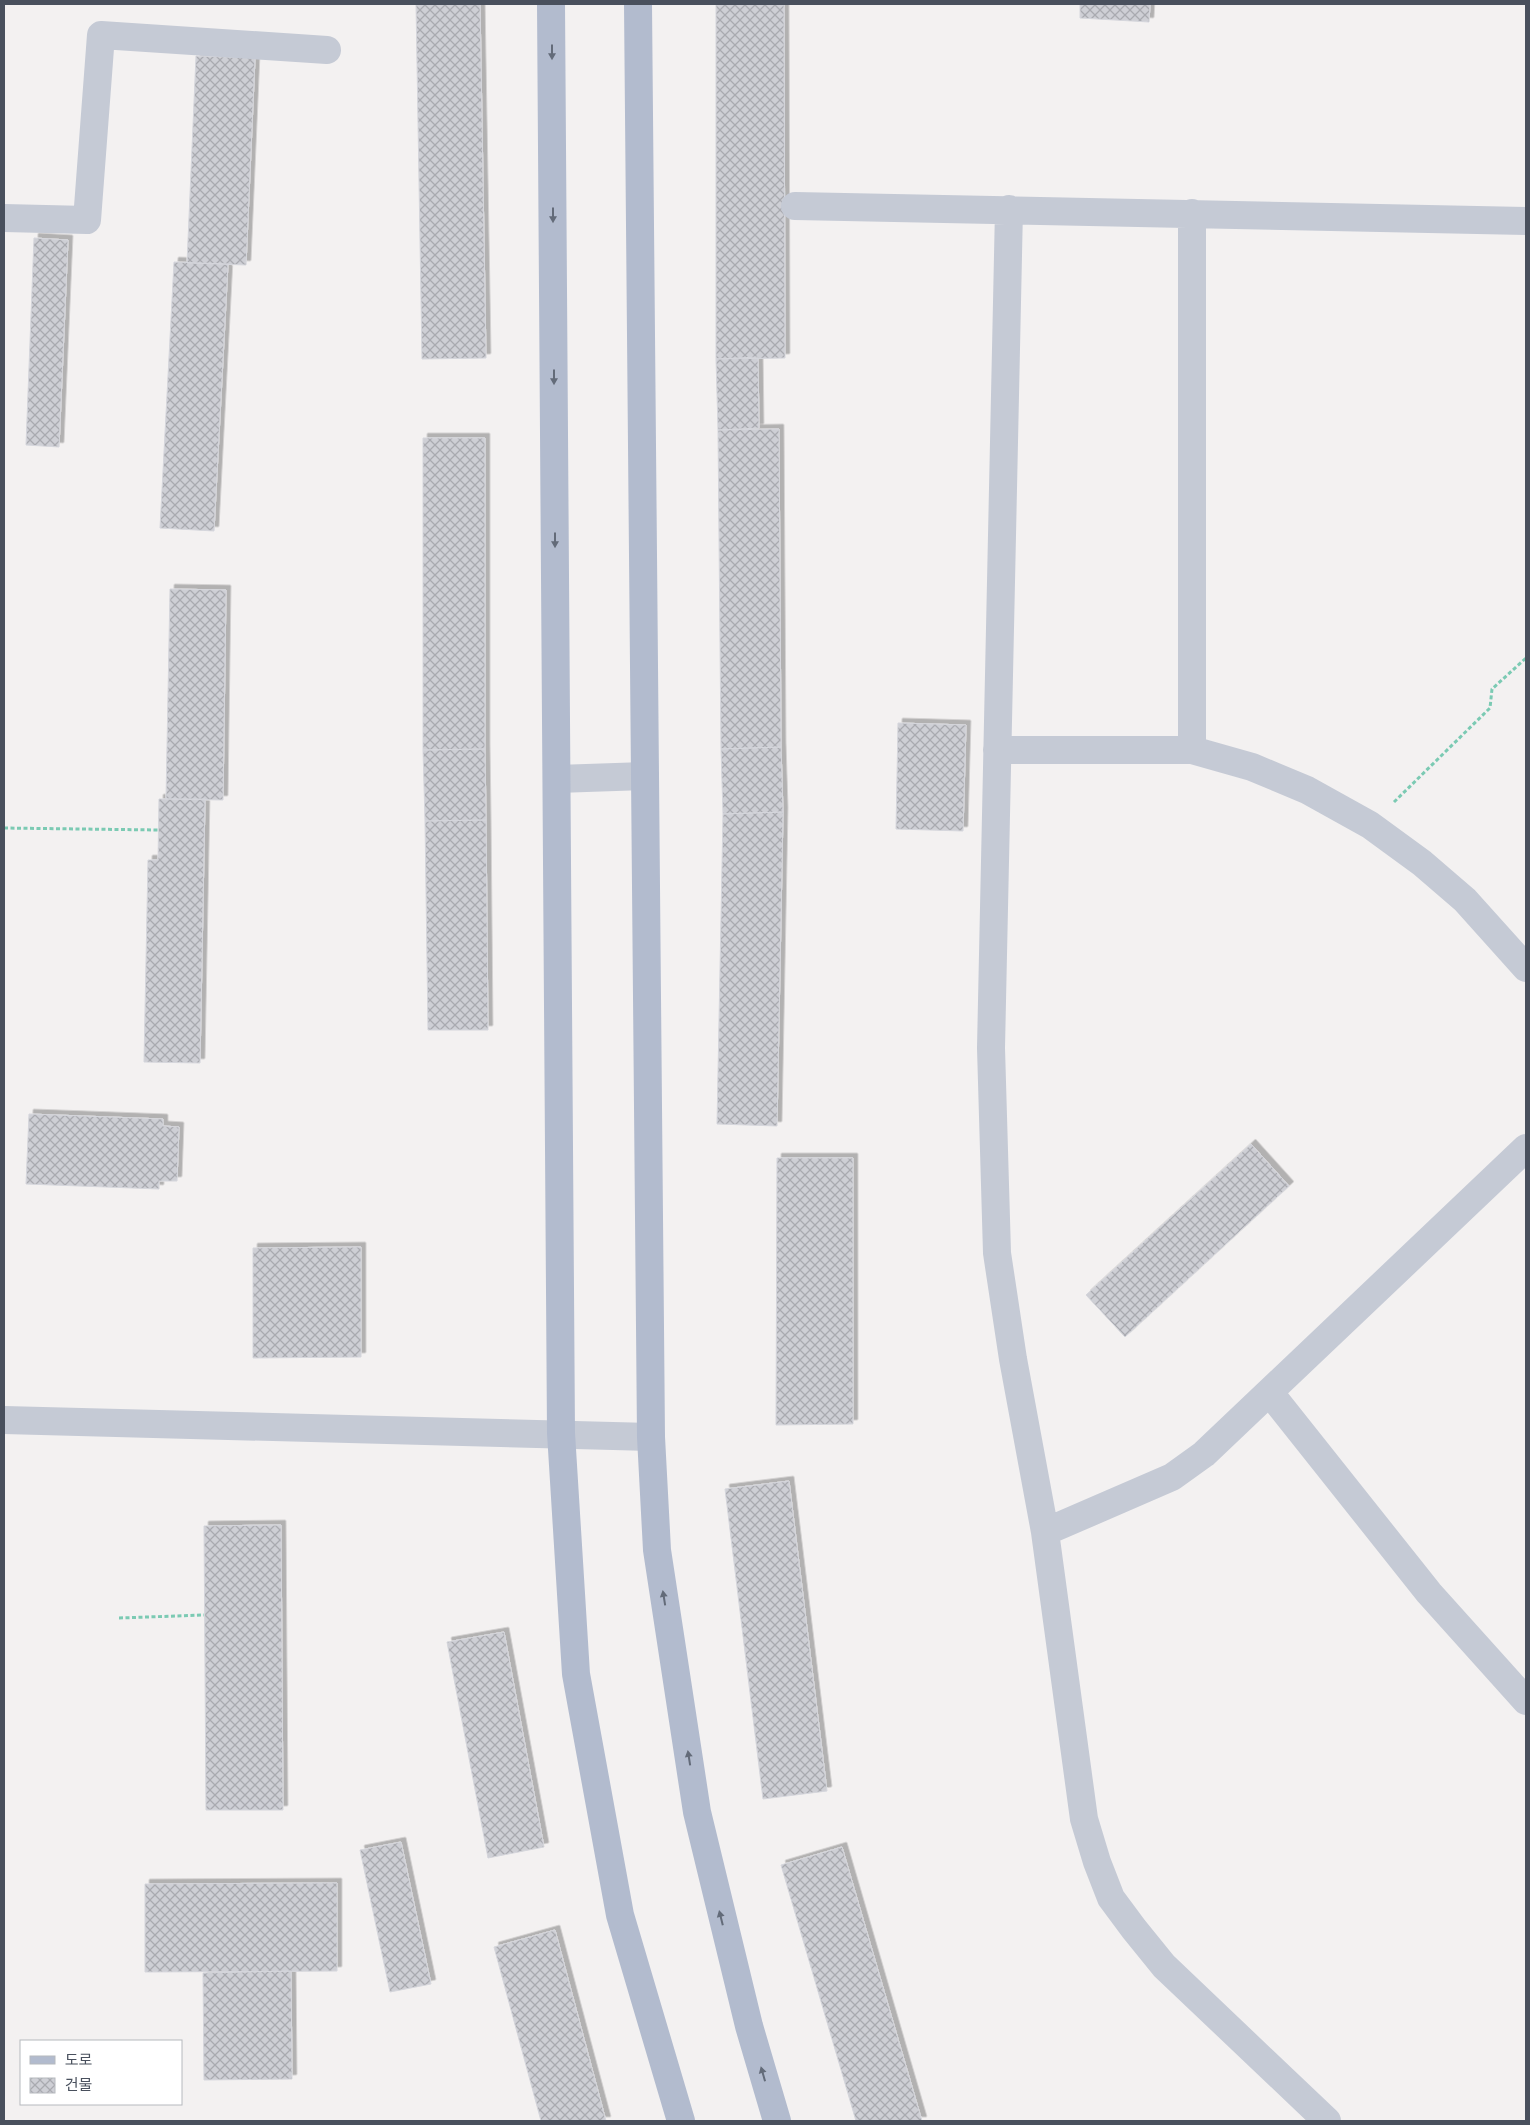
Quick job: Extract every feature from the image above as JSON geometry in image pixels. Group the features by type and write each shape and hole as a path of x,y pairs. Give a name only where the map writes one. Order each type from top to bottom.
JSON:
{"main road":[{"path":"551,4 561,1433 576,1674 620,1915 681,2121"},
{"path":"638,4 651,1437 657,1550 697,1812 744,2008 777,2121"}],"street":[{"path":"4,218 87,220 101,35 327,50"},
{"path":"795,206 1526,221"},
{"path":"1009,209 990,1048 997,1253 1013,1360 1045,1532 1084,1819 1097,1862 1111,1898 1164,1966 1327,2121"},
{"path":"1192,213 1192,750"},
{"path":"997,750 1192,750 1252,767 1307,790 1370,825 1422,863 1465,900 1526,968"},
{"path":"557,779 645,776"},
{"path":"1045,1532 1172,1477 1204,1454 1526,1148"},
{"path":"1270,1393 1429,1593 1526,1701"},
{"path":"4,1420 561,1433 651,1437"}],"path":[{"path":"1370,825 1490,708 1492,689 1526,658"},
{"path":"4,828 159,830"},
{"path":"119,1618 204,1615"}],"building":[{"path":"416,4 480,4 486,358 422,359"},
{"path":"716,4 784,4 785,358 716,359"},
{"path":"1080,4 1150,4 1149,22 1080,18"},
{"path":"196,56 255,58 246,265 187,263"},
{"path":"34,238 68,240 59,447 26,445"},
{"path":"174,262 228,264 214,531 160,528"},
{"path":"758,357 759,428 718,430 716,359"},
{"path":"779,429 781,747 721,749 718,430"},
{"path":"423,438 485,438 485,749 423,750"},
{"path":"170,589 226,590 223,800 166,799"},
{"path":"898,723 966,725 963,831 896,829"},
{"path":"781,747 783,812 723,814 721,749"},
{"path":"485,749 486,820 425,821 423,750"},
{"path":"159,799 205,799 200,1063 144,1062 148,860 158,860"},
{"path":"783,812 777,1126 717,1124 723,814"},
{"path":"486,820 488,1030 428,1030 425,821"},
{"path":"29,1114 163,1119 163,1126 179,1127 177,1181 159,1181 159,1189 26,1184"},
{"path":"1251,1144 1289,1186 1125,1337 1086,1295"},
{"path":"777,1158 853,1158 853,1424 776,1425"},
{"path":"361,1247 361,1357 253,1358 253,1248"},
{"path":"789,1481 827,1791 763,1799 725,1489"},
{"path":"281,1525 283,1810 206,1810 204,1526"},
{"path":"504,1632 544,1847 488,1858 447,1642"},
{"path":"401,1842 431,1984 390,1992 360,1850"},
{"path":"842,1847 922,2121 856,2121 781,1865"},
{"path":"337,1883 337,1971 145,1972 145,1884"},
{"path":"555,1930 606,2121 541,2121 494,1947"},
{"path":"291,1971 292,2079 204,2080 203,1973"}]}
